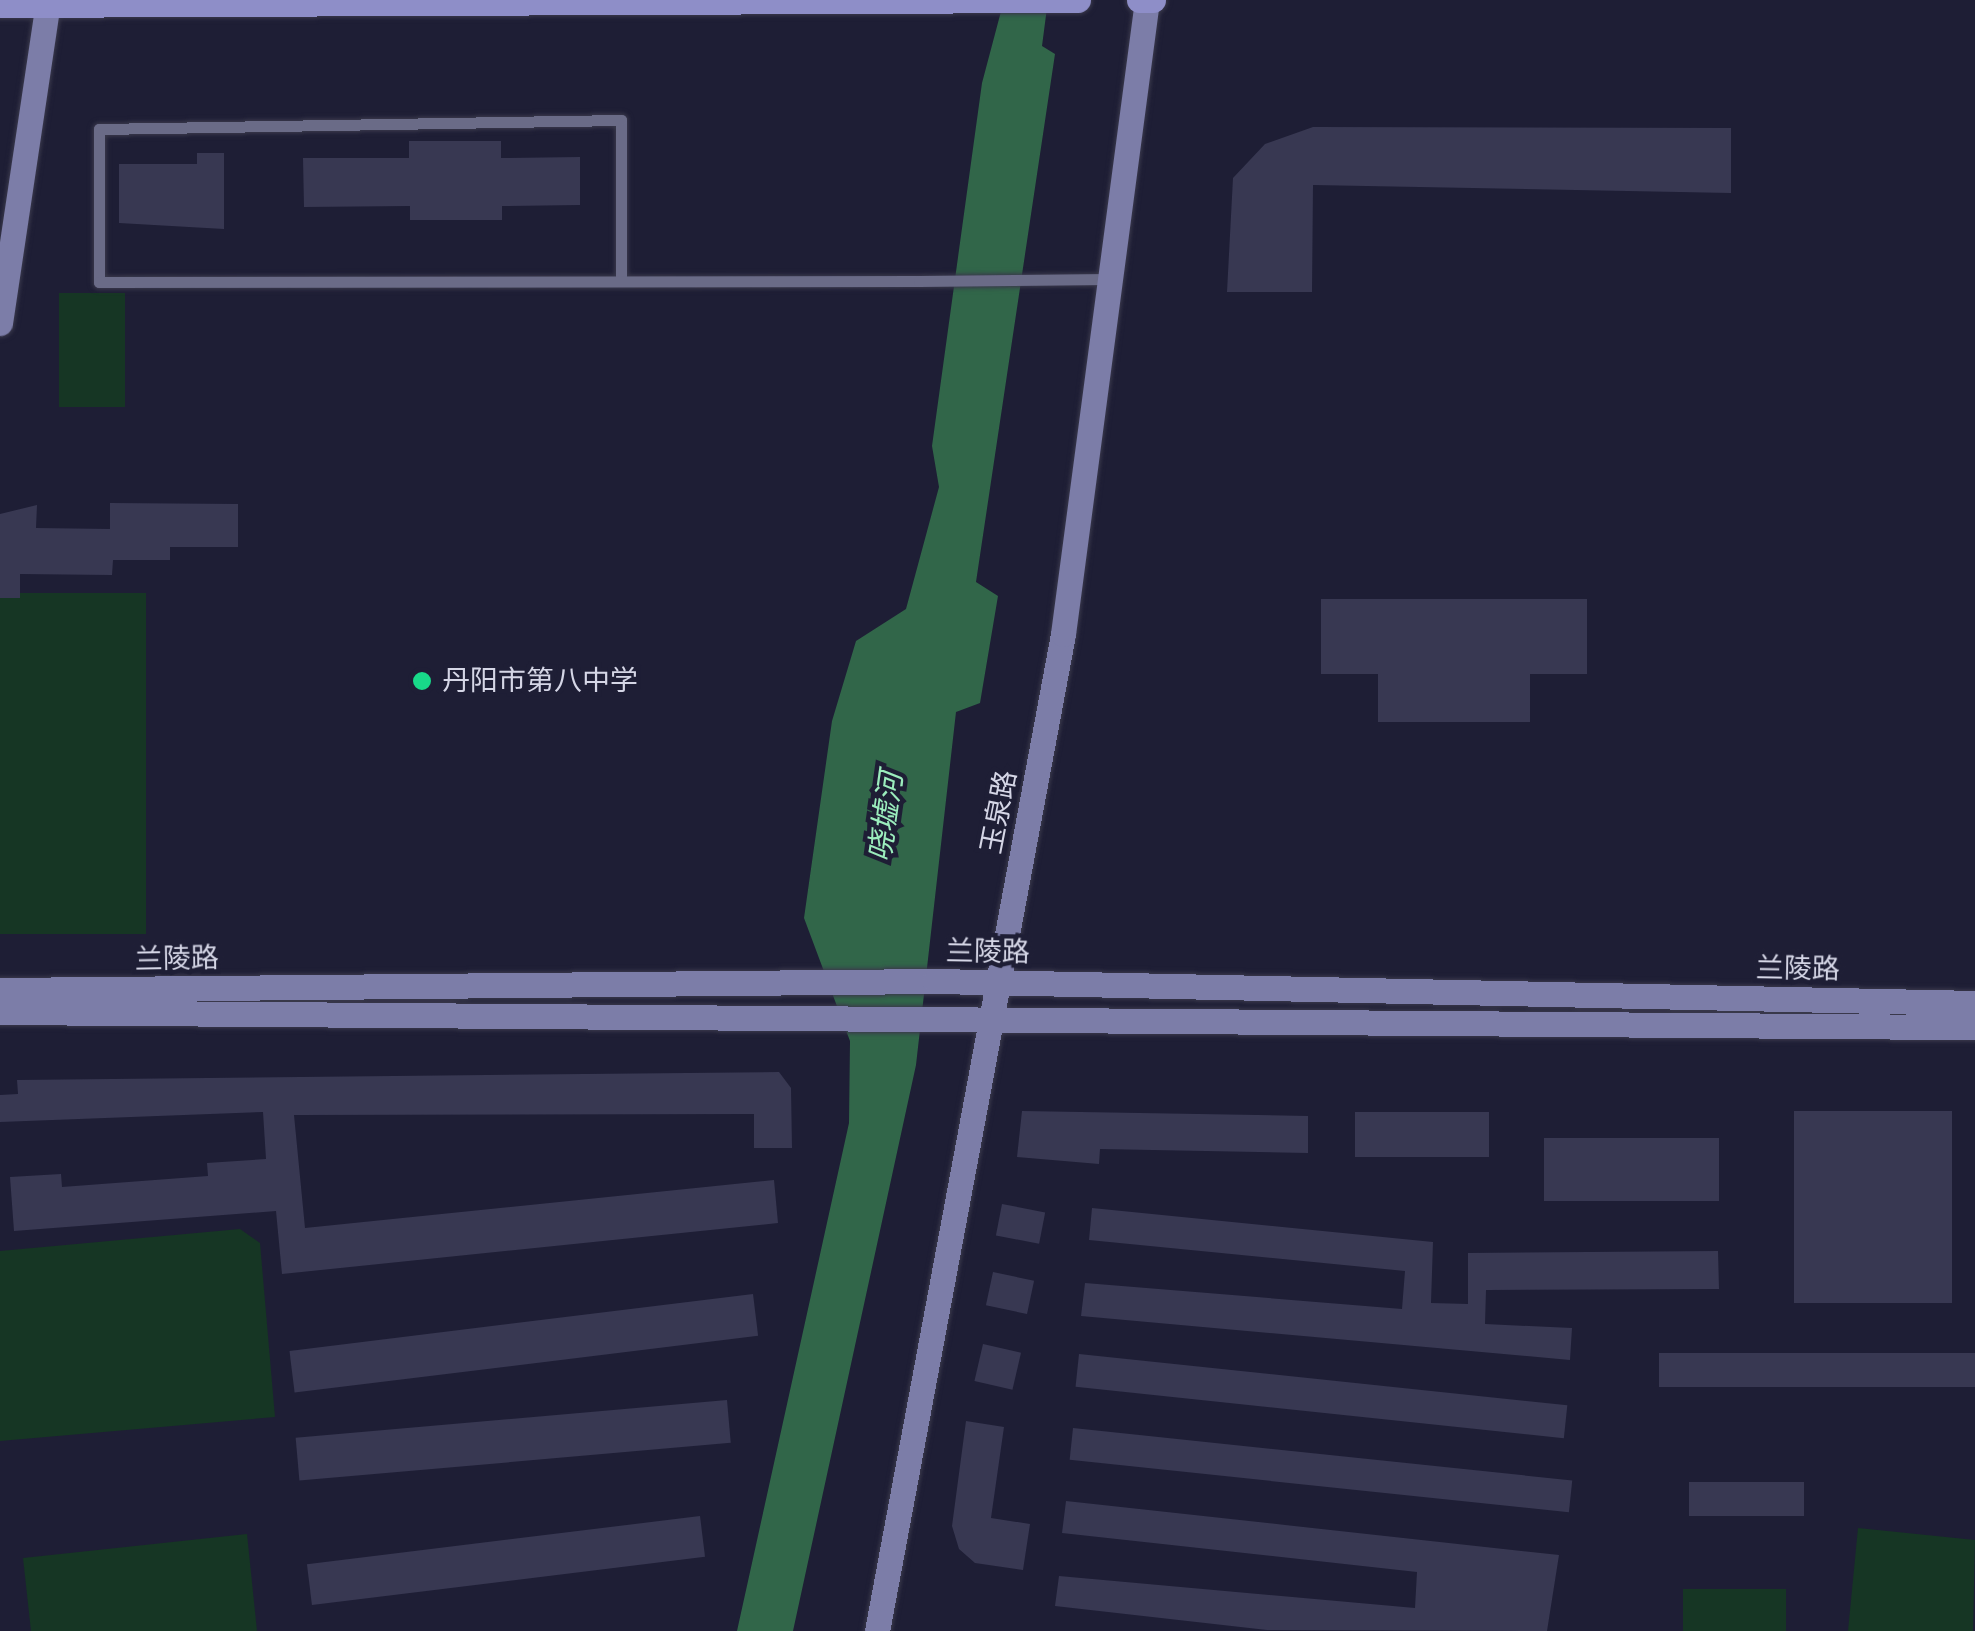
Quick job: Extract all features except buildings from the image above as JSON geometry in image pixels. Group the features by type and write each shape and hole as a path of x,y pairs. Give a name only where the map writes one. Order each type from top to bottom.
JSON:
{"main road":[{"path":"0,5 1078,0"},
{"path":"1139,0 1150,0"}],"street":[{"name":"玉泉路","path":"878,1631 1062,634 1108,279 1150,0"},
{"path":"0,323 48,2"},
{"name":"兰陵路","path":"0,990 935,981 1975,1003"},
{"name":"兰陵路","path":"0,1012 828,1012 1975,1027"}],"lane":[{"path":"621,280 621,120 99,129 99,282 1108,279"}],"shaded area":[{"path":"59,293 125,293 125,407 59,407"},
{"path":"0,593 146,593 146,934 0,934"},
{"path":"240,1229 260,1243 275,1417 0,1441 0,1251"},
{"path":"1858,1528 1975,1540 1973,1631 1848,1631"},
{"path":"247,1534 257,1631 31,1631 23,1558"},
{"path":"1683,1589 1786,1589 1786,1631 1683,1631"}],"water":[{"name":"哓墟河","path":"1004,0 1048,0 1042,46 1055,54 976,582 998,596 980,703 956,712 916,1065 793,1631 737,1631 849,1123 850,1041 804,918 832,721 856,641 906,609 939,487 932,446 982,83"}],"place":[{"name":"丹阳市第八中学","path":"422,681"}]}
